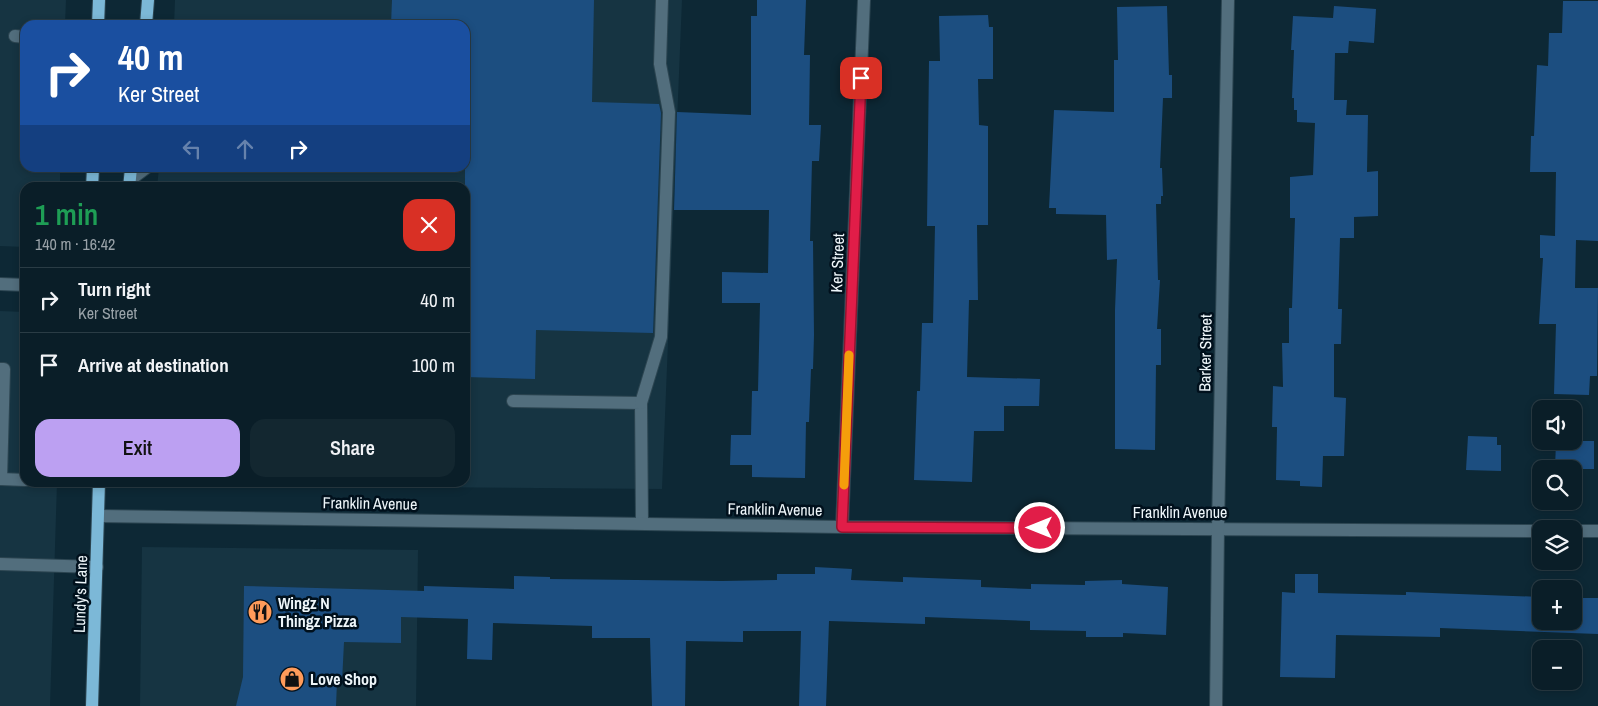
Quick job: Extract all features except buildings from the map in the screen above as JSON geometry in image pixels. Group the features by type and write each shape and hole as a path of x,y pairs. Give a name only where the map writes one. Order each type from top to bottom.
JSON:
{"main road":[{"path":"98,20 99,0"},
{"path":"146,20 148,0"},
{"name":"Lundy's Lane","path":"92,706 99,487"}],"street":[{"path":"642,523 641,403 661,337 669,112 660,64 662,0"},
{"name":"Ker Street","path":"842,527 864,0"},
{"name":"Barker Street","path":"1216,706 1228,0"},
{"path":"0,284 20,284"},
{"path":"0,369 4,369 1,480 20,480"},
{"path":"513,401 641,403"},
{"name":"Franklin Avenue","path":"98,516 842,527 1532,531"},
{"path":"1582,531 1598,531"},
{"path":"0,564 97,567"}],"shaded area":[{"path":"0,0 66,0 65,20 20,20 20,172 60,172 60,182 20,182 20,247 0,246"},
{"path":"175,0 682,0 662,489 403,487 470,487 470,182 158,182 159,172 470,172 470,20 174,20"},
{"path":"0,311 20,312 20,487 57,487 50,706 0,706"},
{"path":"142,547 418,550 416,706 140,706"}],"slow traffic":[{"path":"844,485 849,355"}],"place":[{"name":"Wingz N Thingz Pizza","path":"260,612"},
{"name":"Love Shop","path":"292,679"}],"route":[{"path":"861,78 842,527 1040,528"}]}
